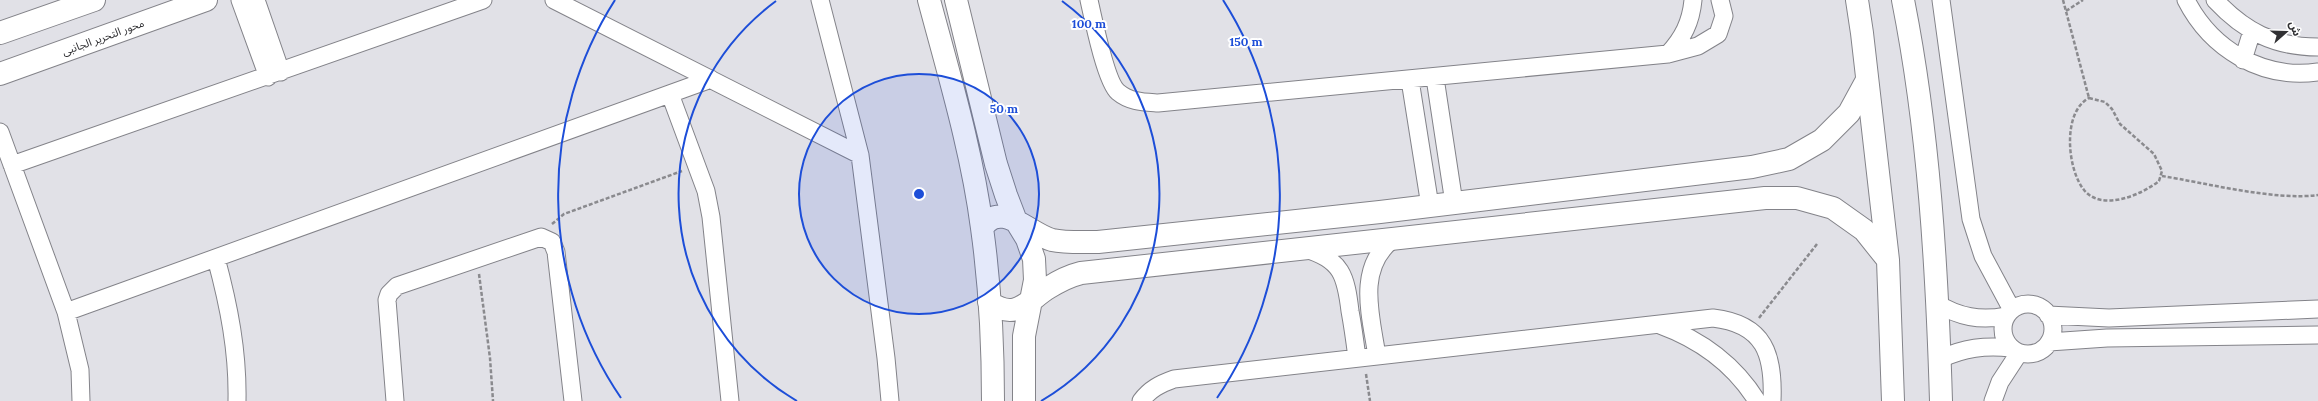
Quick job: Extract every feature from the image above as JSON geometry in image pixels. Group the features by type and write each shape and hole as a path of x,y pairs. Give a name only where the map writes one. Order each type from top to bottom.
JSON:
{"street":[{"path":"0,33 94,0"},
{"name":"محور التحرير الجانبى","path":"0,74 206,0"},
{"path":"240,0 275,75"},
{"path":"256,0 275,75"},
{"path":"12,165 275,75 483,0"},
{"path":"554,0 860,155"},
{"path":"820,0 860,155 886,358 890,401"},
{"path":"929,0 961,120 982,228 989,302 993,401"},
{"path":"956,0 996,164 1016,221 1028,239 1034,259 1035,280 1024,336 1024,401"},
{"path":"1089,0 1109,75 1117,91 1134,102 1158,103 1435,78 1668,54 1698,46 1718,34 1724,16 1720,0"},
{"path":"1668,54 1679,42 1687,28 1693,0"},
{"path":"1857,0 1888,260 1893,401"},
{"path":"1903,0 1928,169 1940,359 1940,401"},
{"path":"1941,0 1971,219 1983,256 2009,313 2003,333 2015,350"},
{"path":"2186,0 2206,32 2243,60 2272,70 2283,72 2318,72"},
{"path":"2215,0 2231,17 2252,31 2280,44 2318,47"},
{"path":"2243,60 2252,31"},
{"path":"2272,70 2280,44"},
{"path":"1435,78 1454,203"},
{"path":"66,312 711,79"},
{"path":"1410,80 1430,206"},
{"path":"982,228 989,220 1002,216 1010,216 1032,232 1052,240 1098,242 1430,206 1752,167 1789,159 1822,140 1849,113 1867,80"},
{"path":"670,94 706,191 711,217 730,401"},
{"path":"0,132 66,312 80,370 81,401"},
{"path":"989,302 1001,309 1014,310 1023,307 1064,278 1082,273 1765,198 1797,198 1833,208 1864,230 1888,260"},
{"path":"395,401 387,300 389,294 397,286 476,258 542,237 552,242 556,252 573,401"},
{"path":"1366,357 1370,274 1378,255 1392,240"},
{"path":"1305,249 1328,258 1344,277 1366,357"},
{"path":"216,258 230,310 238,371 237,401"},
{"path":"1936,303 1958,315 1970,318 1994,319 2028,304 2036,306 2048,315 2109,318 2318,309"},
{"path":"1940,359 1960,351 1982,346 2034,353 2045,347 2049,342 2052,329 2048,315"},
{"path":"1141,401 1148,392 1160,384 1174,379 1713,318 1730,320 1749,330 1767,350 1772,365 1772,401"},
{"path":"1656,324 1678,332 1717,355 1734,370 1757,401"},
{"path":"2049,342 2107,338 2318,335"},
{"path":"1993,401 2015,350"}],"path":[{"path":"2063,0 2089,98"},
{"path":"2066,11 2083,0"},
{"path":"2089,98 2105,102 2112,109 2120,124 2154,154 2160,164 2162,176"},
{"path":"2089,98 2080,105 2073,115 2070,135 2074,166 2078,180 2084,190 2094,197 2108,200 2121,199 2154,185 2162,176"},
{"path":"542,237 556,220 564,214 696,165"},
{"path":"2162,176 2259,192 2296,196 2318,195"},
{"path":"1749,330 1817,244"},
{"path":"476,258 490,358 493,401"},
{"path":"1366,357 1370,401"}]}
